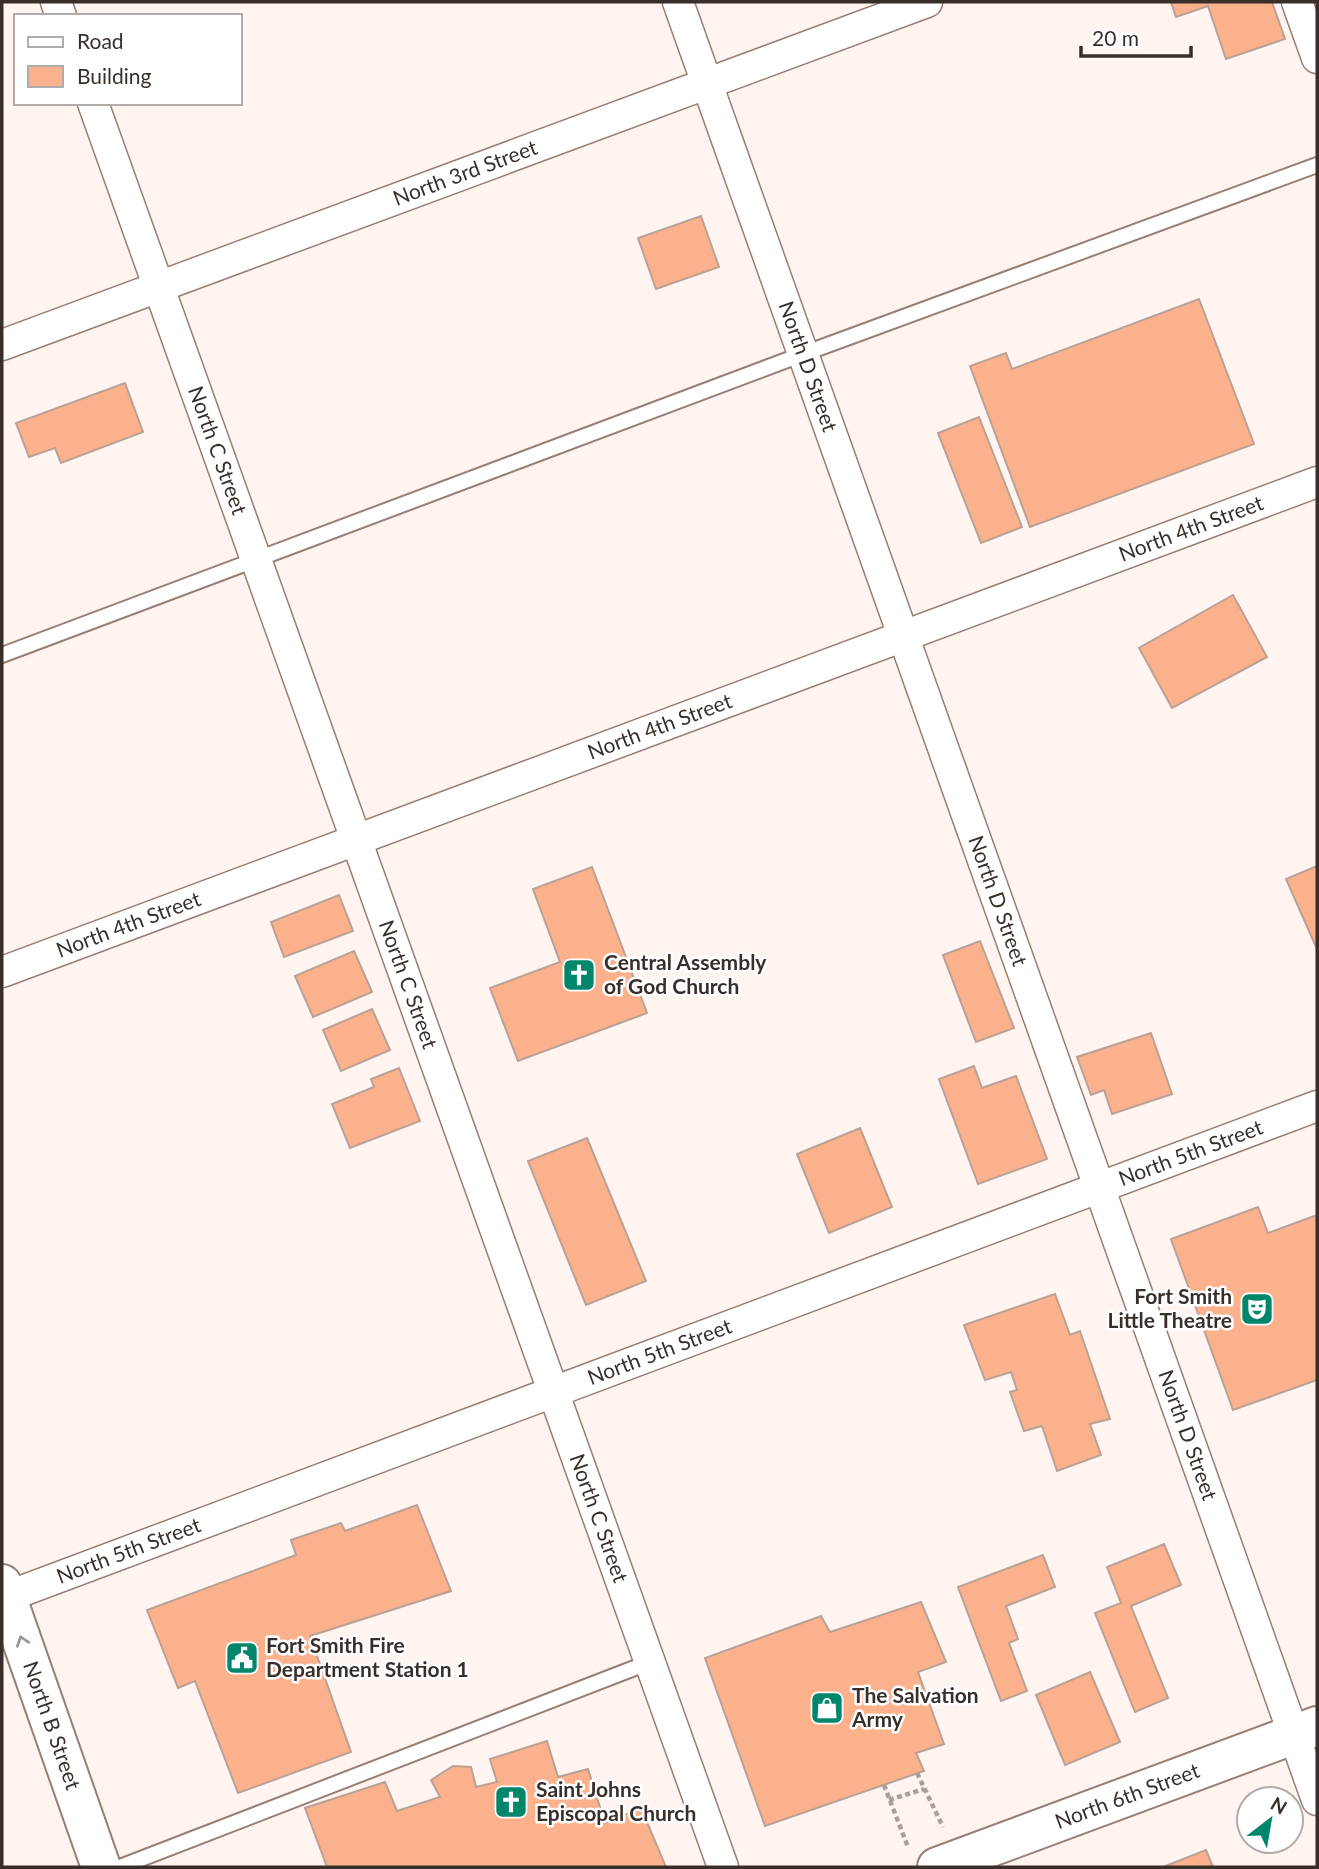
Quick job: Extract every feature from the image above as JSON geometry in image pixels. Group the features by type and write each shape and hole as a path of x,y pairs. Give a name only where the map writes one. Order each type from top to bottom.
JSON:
{"street":[{"name":"North D Street","path":"678,2 1099,1187 1305,1731 1317,1800"},
{"name":"North 3rd Street","path":"2,345 927,2"},
{"path":"1297,2 1317,58"},
{"name":"North C Street","path":"94,105 723,1867"},
{"name":"North 4th Street","path":"2,972 1317,482"},
{"name":"North 5th Street","path":"3,1593 555,1392 1317,1106"},
{"name":"North B Street","path":"3,1593 101,1867"},
{"name":"North 6th Street","path":"931,1852 1305,1731"}],"lane":[{"path":"2,655 803,354 1317,165"},
{"path":"120,1867 650,1662"}],"path":[{"path":"917,1773 924,1789 931,1852"},
{"path":"884,1785 889,1800 931,1852"},
{"path":"889,1800 924,1789"}],"building":[{"path":"1171,2 1272,2 1285,39 1226,59 1208,6 1176,17"},
{"path":"701,216 719,267 656,289 638,238"},
{"path":"1199,299 1254,444 1030,527 970,366 1006,353 1012,369"},
{"path":"125,383 143,432 61,463 55,448 29,457 16,423"},
{"path":"979,417 1022,527 981,543 938,433"},
{"path":"1233,595 1267,657 1172,708 1139,648"},
{"path":"1317,866 1317,949 1286,879"},
{"name":"Central Assembly of God Church","path":"592,867 647,1013 518,1061 490,988 560,962 533,889"},
{"path":"339,895 353,931 284,957 271,922"},
{"path":"980,941 1014,1028 976,1042 943,955"},
{"path":"354,951 372,992 313,1017 295,976"},
{"path":"372,1009 390,1050 341,1071 323,1030"},
{"path":"1151,1033 1172,1094 1112,1114 1104,1090 1091,1095 1077,1057"},
{"path":"974,1066 982,1088 1016,1076 1047,1159 978,1184 939,1079"},
{"path":"399,1068 420,1121 350,1148 332,1104 374,1087 371,1079"},
{"path":"860,1128 892,1207 829,1233 797,1154"},
{"path":"587,1138 646,1281 586,1305 528,1161"},
{"name":"Fort Smith Little Theatre","path":"1258,1207 1268,1233 1317,1215 1317,1380 1233,1410 1171,1239"},
{"path":"1055,1294 1070,1335 1080,1331 1110,1419 1090,1424 1101,1455 1057,1471 1042,1426 1024,1431 1010,1392 1017,1390 1011,1372 985,1380 964,1325"},
{"name":"Fort Smith Fire Department Station 1","path":"417,1505 451,1591 310,1636 351,1752 238,1793 195,1681 178,1688 147,1610 296,1555 291,1540 341,1523 345,1531"},
{"path":"1164,1544 1181,1585 1131,1606 1168,1698 1135,1712 1095,1613 1121,1603 1107,1567"},
{"path":"1043,1555 1055,1587 1006,1606 1018,1639 1009,1643 1027,1691 1001,1701 958,1587"},
{"name":"The Salvation Army","path":"921,1602 946,1662 918,1672 944,1744 916,1753 924,1771 765,1826 705,1658 821,1616 830,1632"},
{"path":"1090,1672 1120,1742 1065,1765 1036,1695"},
{"name":"Saint Johns Episcopal Church","path":"547,1741 558,1777 588,1769 605,1823 641,1808 666,1867 327,1867 305,1808 385,1782 397,1811 440,1797 431,1780 453,1766 471,1767 476,1787 497,1782 490,1759"},
{"path":"1206,1850 1213,1867 1163,1867"}],"place":[{"name":"Central Assembly of God Church","path":"579,975"},
{"name":"Fort Smith Little Theatre","path":"1257,1309"},
{"name":"Fort Smith Fire Department Station 1","path":"242,1658"},
{"name":"The Salvation Army","path":"827,1708"},
{"name":"Saint Johns Episcopal Church","path":"511,1802"}]}
